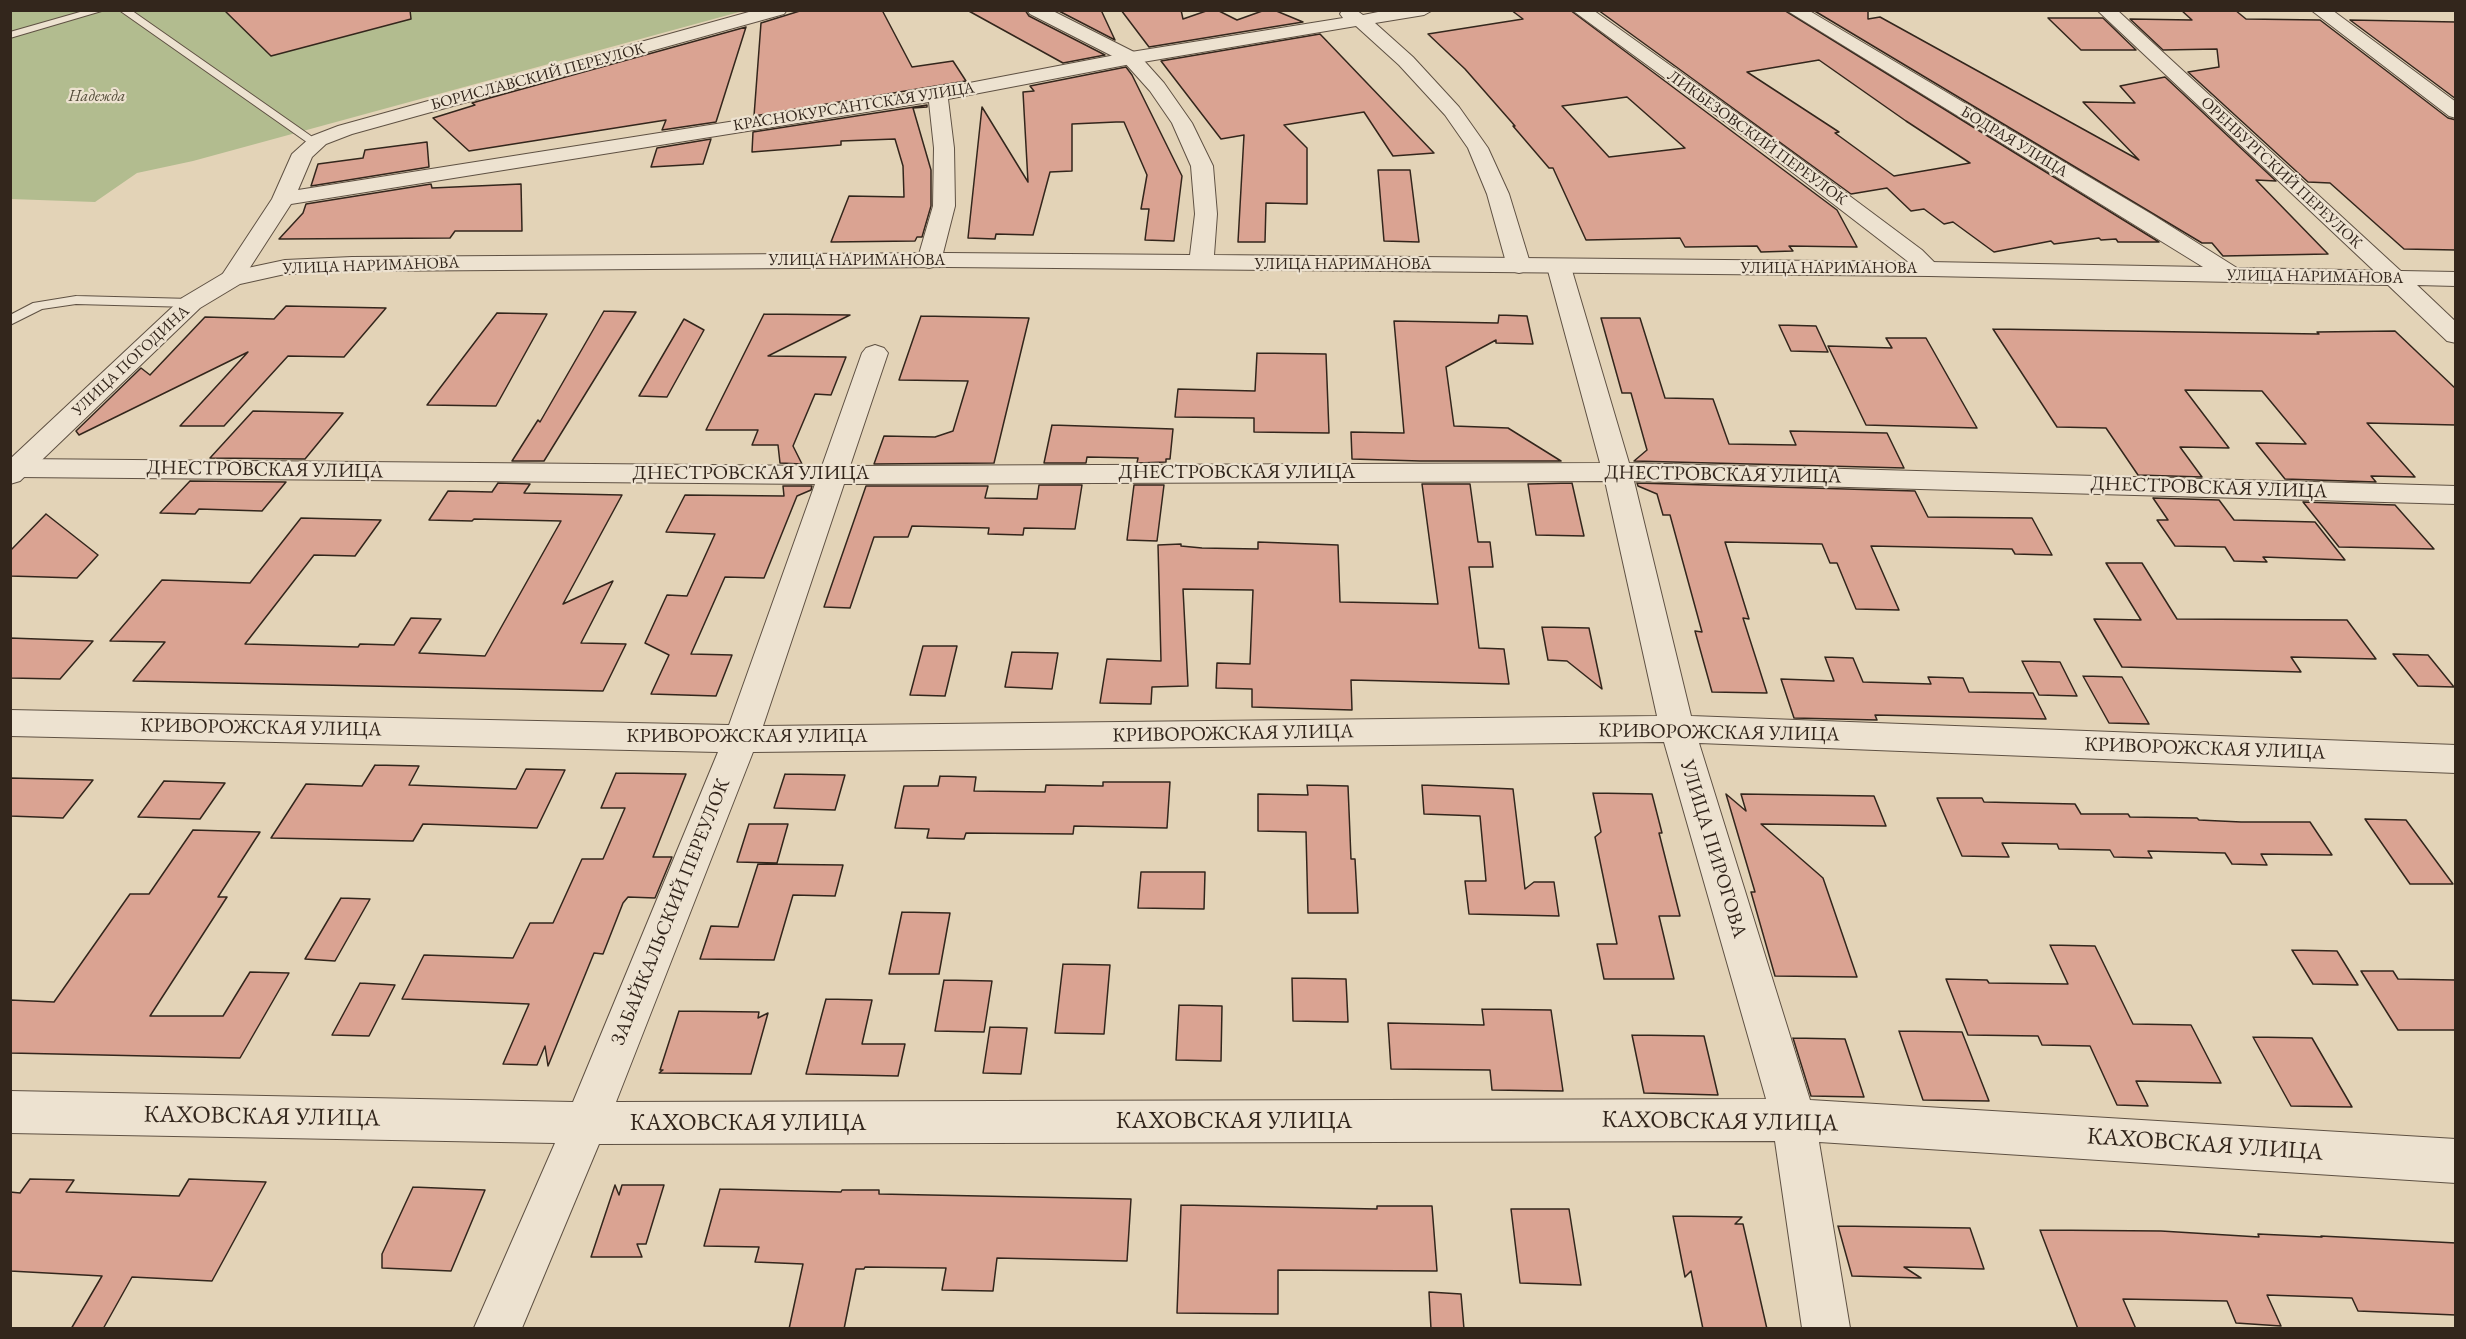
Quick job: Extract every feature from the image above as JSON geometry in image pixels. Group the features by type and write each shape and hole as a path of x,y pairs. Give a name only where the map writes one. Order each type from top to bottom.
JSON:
{"street":[{"name":"БОРИСЛАВСКИЙ ПЕРЕУЛОК","path":"309,148 345,130 778,10"},
{"path":"1036,10 1131,58 1157,87 1182,123 1202,166 1206,214 1201,263"},
{"path":"1342,10 1361,21 1406,61 1452,111 1478,148 1498,194 1519,266"},
{"name":"КРАСНОКУРСАНТСКАЯ УЛИЦА","path":"283,199 938,95 1131,58 1424,10"},
{"name":"ЛИКБЕЗОВСКИЙ ПЕРЕУЛОК","path":"1581,10 1773,148 1914,255 1929,269"},
{"name":"БОДРАЯ УЛИЦА","path":"1795,10 2145,220 2232,275"},
{"name":"ОРЕНБУРГСКИЙ ПЕРЕУЛОК","path":"2106,10 2456,336"},
{"path":"2320,10 2456,112"},
{"path":"929,261 944,206 944,148 938,95"},
{"name":"УЛИЦА ПОГОДИНА","path":"14,472 191,303 232,278 283,199 309,148"},
{"name":"УЛИЦА НАРИМАНОВА","path":"232,278 285,267 352,264 929,261 1929,269 2456,279"},
{"name":"УЛИЦА ПИРОГОВА","path":"1559,267 1617,472 1677,729 1794,1120 1826,1329"},
{"name":"ЗАБАЙКАЛЬСКИЙ ПЕРЕУЛОК","path":"498,1329 586,1123 741,739 875,353"},
{"name":"ДНЕСТРОВСКАЯ УЛИЦА","path":"14,472 833,475 1617,472 2456,495"},
{"name":"КРИВОРОЖСКАЯ УЛИЦА","path":"10,723 741,739 1677,729 2456,759"},
{"name":"КАХОВСКАЯ УЛИЦА","path":"10,1112 586,1123 1794,1120 2456,1161"}],"lane":[{"path":"10,35 100,10"},
{"path":"124,10 309,148"},
{"path":"10,321 39,306 76,300 191,303"}],"green space":[{"name":"Надежда","path":"10,11 743,11 193,161 137,173 95,202 11,199"}],"building":[{"path":"224,10 410,10 411,19 271,56"},
{"path":"803,10 882,10 912,67 953,61 966,81 754,116 761,23"},
{"path":"967,10 1025,10 1029,16 1105,55 1063,63"},
{"path":"1057,10 1101,10 1115,40"},
{"path":"1121,10 1181,10 1183,19 1209,10 1217,10 1237,20 1265,10 1274,10 1303,22 1149,47"},
{"path":"1511,10 1570,10 1837,210 1857,247 1789,246 1793,251 1761,252 1757,246 1685,247 1680,238 1586,240 1553,168 1549,168 1465,69 1428,34 1523,19","holes":["1627,97 1685,148 1609,157 1562,106"]},
{"path":"1598,10 1784,10 2159,242 2118,242 2116,239 2101,240 2099,238 2054,244 2051,241 1994,252 1953,222 1944,224 1924,209 1911,211 1887,188 1851,194","holes":["1819,60 1970,163 1894,176 1835,133 1839,132 1747,72"]},
{"path":"1813,10 1868,10 1868,19 1880,17 2139,160 2083,102 2135,103 2120,86 2165,77 2276,181 2256,180 2328,254 2223,256 2212,243 2202,243"},
{"path":"2181,10 2235,10 2246,19 2320,20 2448,118 2456,120 2456,250 2404,249 2330,183 2308,182 2188,72 2219,67 2217,49 2163,50 2130,19 2192,20"},
{"path":"2048,18 2103,18 2136,50 2081,50"},
{"path":"2350,20 2456,22 2456,99"},
{"path":"746,27 716,122 662,130 666,120 469,151 433,118 475,105 472,103"},
{"path":"1320,34 1434,153 1393,156 1364,112 1284,125 1307,148 1307,204 1266,203 1265,242 1238,242 1244,135 1221,139 1161,61"},
{"path":"1126,67 1182,176 1174,241 1145,240 1149,209 1141,209 1147,175 1124,122 1072,124 1072,171 1050,172 1033,235 996,234 995,239 968,238 982,107 1028,182 1023,92 1034,91 1030,86"},
{"path":"927,105 927,107 913,108 931,170 931,206 922,237 917,237 915,241 831,242 849,196 904,197 903,166 895,139 841,141 841,145 752,152 753,132"},
{"path":"711,139 703,164 651,167 657,148"},
{"path":"427,142 429,167 311,186 318,164 363,158 365,150"},
{"path":"1378,170 1410,170 1419,242 1384,241"},
{"path":"431,184 432,188 521,184 522,231 455,231 450,238 279,239 303,213 306,204"},
{"path":"286,306 386,308 344,357 288,356 224,426 180,426 248,352 79,435 76,431 141,368 150,375 205,317 274,319"},
{"path":"604,311 636,312 544,461 512,461 538,420 540,422"},
{"path":"497,313 547,314 496,406 427,405"},
{"path":"764,314 850,315 768,356 846,357 831,395 815,394 793,446 802,464 780,463 778,445 752,445 758,430 706,430"},
{"path":"1499,315 1527,316 1533,344 1496,343 1496,340 1446,367 1454,426 1508,428 1561,461 1352,459 1351,432 1404,433 1394,321 1498,323"},
{"path":"921,316 1029,318 994,463 874,464 884,436 935,437 953,431 968,381 899,380"},
{"path":"1601,318 1640,318 1665,398 1713,399 1729,444 1796,445 1790,431 1887,433 1904,468 1634,461 1647,450 1631,393 1622,393"},
{"path":"684,319 704,330 667,397 639,396"},
{"path":"1779,325 1816,326 1828,352 1791,351"},
{"path":"1993,329 2319,334 2317,332 2395,331 2456,389 2456,425 2367,423 2415,477 2371,476 2376,482 2285,479 2256,443 2306,444 2262,391 2185,390 2229,448 2180,447 2202,477 2138,475 2106,428 2057,427"},
{"path":"1886,338 1926,338 1977,428 1866,425 1828,346 1892,348"},
{"path":"1257,353 1326,354 1329,433 1254,432 1254,418 1175,417 1178,389 1255,391"},
{"path":"253,411 343,413 305,459 210,458"},
{"path":"1052,425 1173,429 1170,459 1166,459 1166,462 1137,463 1138,458 1087,457 1086,463 1044,463"},
{"path":"190,481 286,482 262,511 199,509 195,514 160,513"},
{"path":"498,483 530,484 524,493 622,495 563,604 613,581 581,643 626,644 603,691 133,681 165,642 110,641 162,580 250,583 301,518 381,520 355,556 314,555 245,644 358,647 360,644 394,645 411,618 441,619 419,653 485,656 561,521 429,520 448,491 492,492"},
{"path":"1572,483 1584,536 1536,535 1528,484"},
{"path":"1637,483 1915,491 1928,517 2032,518 2052,555 2015,554 2012,549 1871,546 1899,610 1856,609 1837,563 1830,563 1822,544 1725,542 1749,619 1743,618 1767,693 1712,692 1695,631 1702,632 1670,515 1663,515 1657,494 1638,486"},
{"path":"1422,484 1470,484 1478,542 1490,542 1493,567 1469,567 1479,648 1504,649 1509,684 1351,680 1352,710 1252,707 1252,689 1216,688 1217,663 1250,664 1253,590 1183,589 1188,686 1152,687 1151,704 1100,703 1107,659 1161,661 1158,545 1181,544 1181,546 1202,548 1258,549 1258,542 1338,545 1340,602 1438,604"},
{"path":"1039,485 1082,485 1075,529 1024,528 1023,535 988,534 989,528 912,526 908,537 874,537 850,608 824,607 866,486 988,486 985,498 1037,499"},
{"path":"1134,485 1164,485 1157,541 1127,540"},
{"path":"783,486 812,486 811,490 797,496 764,578 725,577 691,654 732,655 716,696 651,694 669,655 645,643 667,595 687,596 715,534 666,532 685,495 784,496"},
{"path":"2153,498 2219,500 2234,520 2315,522 2345,560 2263,557 2267,562 2234,561 2225,547 2175,546 2157,520 2168,520"},
{"path":"2303,502 2395,505 2434,549 2339,547"},
{"path":"46,514 98,555 77,578 10,576 10,551"},
{"path":"2106,563 2142,563 2177,619 2347,620 2376,659 2291,657 2301,672 2122,667 2094,619 2141,620"},
{"path":"1542,627 1589,628 1602,689 1567,661 1548,660"},
{"path":"10,638 93,641 60,679 10,678"},
{"path":"923,646 957,646 945,696 910,695"},
{"path":"1012,652 1058,653 1052,689 1005,687"},
{"path":"2393,654 2428,655 2454,687 2418,686"},
{"path":"1825,657 1853,658 1863,682 1931,684 1928,677 1963,678 1969,692 2033,693 2046,719 1875,715 1877,720 1794,718 1781,679 1834,681"},
{"path":"2022,661 2060,662 2077,696 2039,695"},
{"path":"2083,676 2122,677 2149,724 2109,723"},
{"path":"375,765 419,766 409,785 516,789 526,769 565,770 537,828 423,824 413,841 271,838 306,784 362,786"},
{"path":"616,773 686,774 653,857 672,857 655,898 628,897 623,903 603,954 594,953 548,1066 545,1046 537,1065 503,1064 529,1004 402,999 424,955 513,958 530,923 553,923 582,859 603,859 625,808 601,808"},
{"path":"785,774 845,775 835,810 774,808"},
{"path":"940,776 976,777 974,791 1045,792 1046,785 1103,786 1103,782 1170,782 1167,828 1074,826 1073,834 966,833 964,839 927,838 929,829 895,828 904,786 938,786"},
{"path":"10,778 93,780 63,818 10,816"},
{"path":"164,781 225,783 200,819 138,817"},
{"path":"1307,785 1348,786 1351,859 1355,859 1358,913 1308,913 1306,832 1258,831 1258,794 1308,795"},
{"path":"1422,785 1513,789 1525,889 1534,882 1554,882 1559,916 1469,914 1465,881 1486,881 1480,816 1424,814"},
{"path":"1593,793 1652,794 1662,833 1659,833 1680,916 1659,916 1674,979 1604,979 1597,944 1617,944 1595,837 1601,832"},
{"path":"1726,794 1746,811 1741,794 1874,796 1886,826 1761,824 1823,878 1857,977 1775,976 1751,892 1755,892"},
{"path":"1937,798 1982,798 1984,802 2075,804 2081,814 2128,814 2130,817 2197,818 2199,820 2241,822 2310,822 2332,855 2261,854 2267,865 2232,864 2225,853 2148,851 2152,858 2114,857 2110,850 2059,849 2057,844 2002,843 2009,857 1962,856"},
{"path":"2365,819 2406,820 2453,884 2410,884"},
{"path":"749,824 788,824 777,863 737,862"},
{"path":"193,830 260,832 218,897 227,897 150,1016 223,1016 250,972 289,973 240,1058 10,1053 10,1000 54,1002 130,894 149,894"},
{"path":"758,864 843,865 835,896 793,895 774,960 700,959 711,926 738,927"},
{"path":"1141,872 1205,872 1204,909 1138,908"},
{"path":"341,898 370,899 335,961 305,959"},
{"path":"902,912 950,913 939,974 889,974"},
{"path":"2050,945 2095,946 2133,1024 2191,1025 2221,1083 2136,1081 2148,1106 2117,1105 2090,1046 2042,1045 2038,1036 1968,1035 1946,979 1987,980 1989,983 2068,984"},
{"path":"2292,950 2337,951 2358,985 2313,984"},
{"path":"1063,964 1110,965 1104,1034 1055,1033"},
{"path":"2361,971 2393,971 2398,979 2456,980 2456,1030 2398,1030"},
{"path":"1292,978 1346,979 1348,1022 1293,1021"},
{"path":"944,980 992,981 984,1032 935,1031"},
{"path":"360,983 395,985 369,1036 332,1035"},
{"path":"826,999 872,1000 862,1044 905,1044 898,1076 806,1074"},
{"path":"1179,1005 1222,1006 1221,1061 1176,1060"},
{"path":"1482,1009 1551,1010 1563,1091 1492,1090 1490,1070 1391,1069 1388,1023 1484,1025"},
{"path":"679,1011 759,1012 758,1018 768,1013 751,1074 659,1073 663,1070 660,1070"},
{"path":"990,1027 1027,1028 1021,1074 983,1073"},
{"path":"1899,1031 1962,1032 1989,1101 1923,1100"},
{"path":"1632,1035 1704,1036 1718,1095 1644,1093"},
{"path":"2253,1037 2312,1038 2352,1107 2291,1106"},
{"path":"1793,1038 1845,1039 1864,1097 1811,1096"},
{"path":"30,1179 74,1180 66,1192 179,1196 189,1179 266,1182 212,1281 132,1277 103,1329 71,1329 102,1276 10,1271 10,1192 20,1193"},
{"path":"615,1185 619,1195 622,1185 664,1185 646,1244 637,1244 642,1257 591,1257"},
{"path":"413,1187 485,1190 451,1271 382,1268 382,1254"},
{"path":"720,1189 841,1192 842,1190 879,1190 879,1194 1131,1199 1127,1261 997,1258 993,1291 942,1290 946,1268 865,1267 856,1269 844,1329 789,1329 803,1264 755,1262 759,1247 704,1246"},
{"path":"1181,1205 1377,1209 1377,1206 1432,1206 1437,1271 1278,1270 1278,1314 1177,1313"},
{"path":"1511,1209 1569,1209 1581,1285 1520,1283"},
{"path":"1673,1216 1742,1217 1735,1224 1743,1224 1767,1329 1703,1329 1691,1271 1685,1277"},
{"path":"1838,1226 1970,1228 1984,1269 1904,1267 1921,1278 1852,1276"},
{"path":"2040,1230 2161,1231 2259,1237 2258,1234 2456,1243 2456,1315 2358,1311 2352,1298 2267,1295 2281,1326 2236,1323 2227,1301 2123,1299 2136,1329 2078,1329"},
{"path":"1429,1292 1461,1294 1464,1329 1431,1329"}]}
